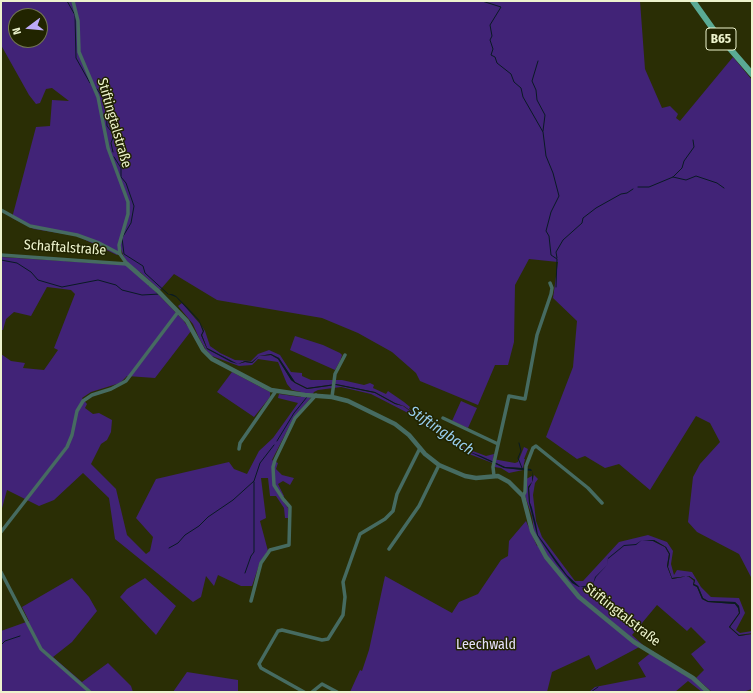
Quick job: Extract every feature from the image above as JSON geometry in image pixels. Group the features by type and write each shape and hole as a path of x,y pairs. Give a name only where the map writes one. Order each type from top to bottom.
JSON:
{"main road":[{"name":"B65","path":"693,1 713,29 752,74"}],"street":[{"name":"Stiftingtalstraße","path":"73,1 78,17 79,52 98,97 108,148 128,202 128,214 119,241 120,254 127,264 158,291 186,321 204,350 212,359 276,391 332,397 354,403 395,424 409,435 420,448 439,465 465,476 476,478 494,476 502,477 510,482 522,496 532,531 538,543 553,566 579,597 634,642 692,678 708,692"},
{"path":"1,210 30,226 77,235 99,243 120,254"},
{"name":"Schaftalstraße","path":"1,255 127,264"},
{"path":"494,476 493,467 509,396 525,399 537,335 551,294 552,288 550,283"},
{"path":"1,532 67,447 72,435 77,411 83,401 92,395 111,389 126,381 178,312"},
{"path":"332,397 335,374 345,355"},
{"path":"239,449 240,443 276,391"},
{"path":"251,601 261,563 270,550 289,545 290,507 282,500 274,485 273,467 275,460 295,418 316,395"},
{"path":"443,418 498,444"},
{"name":"Stiftingtalstraße","path":"522,496 525,492 526,468 533,448 536,446 588,488 602,503"},
{"path":"304,692 261,668 259,664 278,632 282,630 322,640 328,639 343,614 345,597 343,582 360,534 385,520 393,511 397,494 420,448"},
{"path":"389,549 419,506 439,465"},
{"path":"1,572 41,649 90,692"},
{"path":"312,692 322,684 337,692"}],"green space":[{"path":"1,1 640,1 645,69 662,108 670,106 678,114 676,118 680,121 733,57 752,80 752,579 739,554 697,532 688,522 693,477 700,464 720,442 710,423 696,416 650,490 619,464 605,468 585,456 577,459 546,437 573,367 577,321 553,298 558,262 529,259 515,285 514,342 508,365 495,365 478,405 420,381 416,373 392,352 358,333 322,318 217,300 174,274 160,290 140,272 137,272 148,283 148,286 150,286 183,320 191,331 155,378 127,376 120,383 91,392 82,398 87,404 85,408 93,414 99,413 112,420 111,432 107,440 101,444 91,464 116,489 127,535 146,554 150,551 153,537 136,518 156,479 229,462 234,469 247,474 259,451 273,438 298,403 278,398 279,394 301,397 301,392 292,390 287,384 278,362 258,359 252,365 239,366 212,356 206,350 193,324 178,306 182,303 200,324 203,332 201,335 207,349 238,364 207,348 202,335 204,331 201,325 205,331 210,346 220,353 235,360 251,361 258,354 269,350 280,355 291,372 302,373 302,376 311,380 342,380 364,385 370,383 374,385 373,388 386,394 388,391 410,407 409,409 465,448 486,456 494,454 493,459 515,463 518,462 524,447 528,449 524,459 523,468 505,467 485,458 504,468 523,470 509,473 501,468 494,467 495,464 464,452 408,413 371,394 341,387 318,390 314,392 294,417 272,460 278,463 276,469 282,475 294,478 290,485 283,481 278,484 284,496 281,499 288,508 288,518 285,518 284,508 276,496 270,496 268,478 261,478 266,518 260,521 268,551 260,562 252,586 241,586 218,575 214,586 206,576 201,597 193,602 115,539 109,498 83,473 54,500 39,506 7,490 1,512 1,354 11,361 25,363 23,368 44,370 58,350 54,348 75,294 71,290 47,287 31,316 14,312 6,319 3,330 1,330 1,257 127,265 121,249 117,255 77,236 34,229 12,218 36,127 50,126 52,100 69,101 52,88 46,89 40,103 36,104 29,95 1,45","holes":["271,354 279,358 295,382 307,388 336,384 375,392 395,403 404,406 465,450 403,406 395,404 375,393 336,385 307,389 291,380 278,359 271,355 259,356","259,356 252,363 245,362 238,364 245,361 252,362"]},
{"path":"295,336 323,345 340,353 342,355 335,370 290,350"},
{"path":"232,372 270,392 270,397 254,417 217,392"},
{"path":"461,401 477,408 468,428 452,421"},
{"name":"Leechwald","path":"534,475 538,479 535,483 533,495 536,521 542,537 575,581 583,581 619,542 648,535 667,542 673,551 671,564 674,575 677,570 692,572 701,587 711,597 739,598 745,613 736,630 740,633 752,631 752,633 739,635 730,627 740,613 739,606 735,602 708,601 703,598 698,586 694,584 695,580 688,576 694,581 693,585 697,587 702,599 708,602 735,604 738,608 739,613 729,627 739,636 752,634 752,689 743,692 712,692 696,678 704,670 691,654 706,642 691,627 687,631 657,605 632,635 643,645 596,670 589,655 552,672 547,692 350,692 360,670 362,671 369,650 385,576 452,613 459,602 478,594 501,560 508,556 509,541 526,521 537,546 541,545 534,531 532,516 525,496 526,479 532,476 532,482","holes":["532,482 529,488 530,503 532,508 529,503 528,487","647,540 654,540 666,547 670,554 668,567 672,578 686,576 672,579 667,566 669,554 665,547 653,541"]},
{"path":"72,578 89,597 97,611 72,642 53,657 82,682 108,663 131,686 133,692 1,692 1,631 29,621 22,607"},
{"path":"145,578 176,606 156,635 120,597 127,589"},
{"path":"653,651 671,667 693,678 708,692 702,692 688,681 675,692 589,692 595,687 646,677 638,663"},
{"path":"187,672 238,680 238,692 173,692"}],"water":[{"path":"168,294 176,296 199,320 204,331 202,335 207,348 238,364 231,362 207,349 201,335 203,331 199,321 176,297"},
{"path":"271,354 279,358 295,382 307,388 336,384 375,392 403,406 395,404 375,393 336,385 307,389 291,380 278,359 271,355 259,356"},
{"path":"259,356 252,363 245,362 238,364 245,361 252,362"},
{"path":"403,406 457,442 465,450"},
{"path":"465,450 505,467 531,469 532,471 504,468"},
{"path":"532,482 529,488 530,503 538,535 567,575 580,587 572,583 537,535 529,503 528,487"},
{"path":"642,540 636,545 624,546 608,559 607,565 608,558 624,545 636,544"},
{"path":"642,540 654,540 666,547 670,554 668,567 672,578 686,576 672,579 667,566 669,554 665,547 653,541"},
{"path":"688,576 695,580 694,584 698,586 703,598 708,601 735,602 739,606 740,613 730,627 739,635 752,634 739,636 729,627 739,613 735,604 708,602 702,599 697,587 693,585 694,580"}],"waterway":[{"path":"67,1 75,15 76,58 90,83"},
{"path":"482,1 501,7 490,25 492,36 490,40 493,49 491,55 495,57 497,63 511,74 514,82 521,88 523,97 543,132 546,156 553,173 559,196 551,212 546,231 549,236 551,255 557,259 556,287"},
{"path":"538,61 532,81 536,90 537,100 545,115 543,131"},
{"path":"97,89 106,102 107,126 114,135 111,143 113,152"},
{"path":"638,187 649,187 673,177 682,168 684,161 694,147 693,140"},
{"path":"114,157 121,168 121,177 126,183 134,206 131,223 122,238 124,254 143,266 145,273 168,294"},
{"path":"673,177 686,180 696,176 717,183 724,188"},
{"path":"557,258 556,252 563,240 582,223 583,218 596,208 633,189"},
{"path":"1,260 17,263 31,272 38,280 62,287 98,280 116,285 122,290 142,295 160,294"},
{"path":"277,441 294,413 307,397"},
{"path":"519,443 521,451 518,458 522,468"},
{"path":"169,548 178,543 185,535 199,526 208,517 233,500 254,481 260,463 274,445"},
{"path":"245,573 254,552 254,482"},
{"path":"1,645 5,641 20,636"},
{"path":"591,692 598,687"}],"water label":[{"name":"Stiftingbach","path":"441,431"}]}
